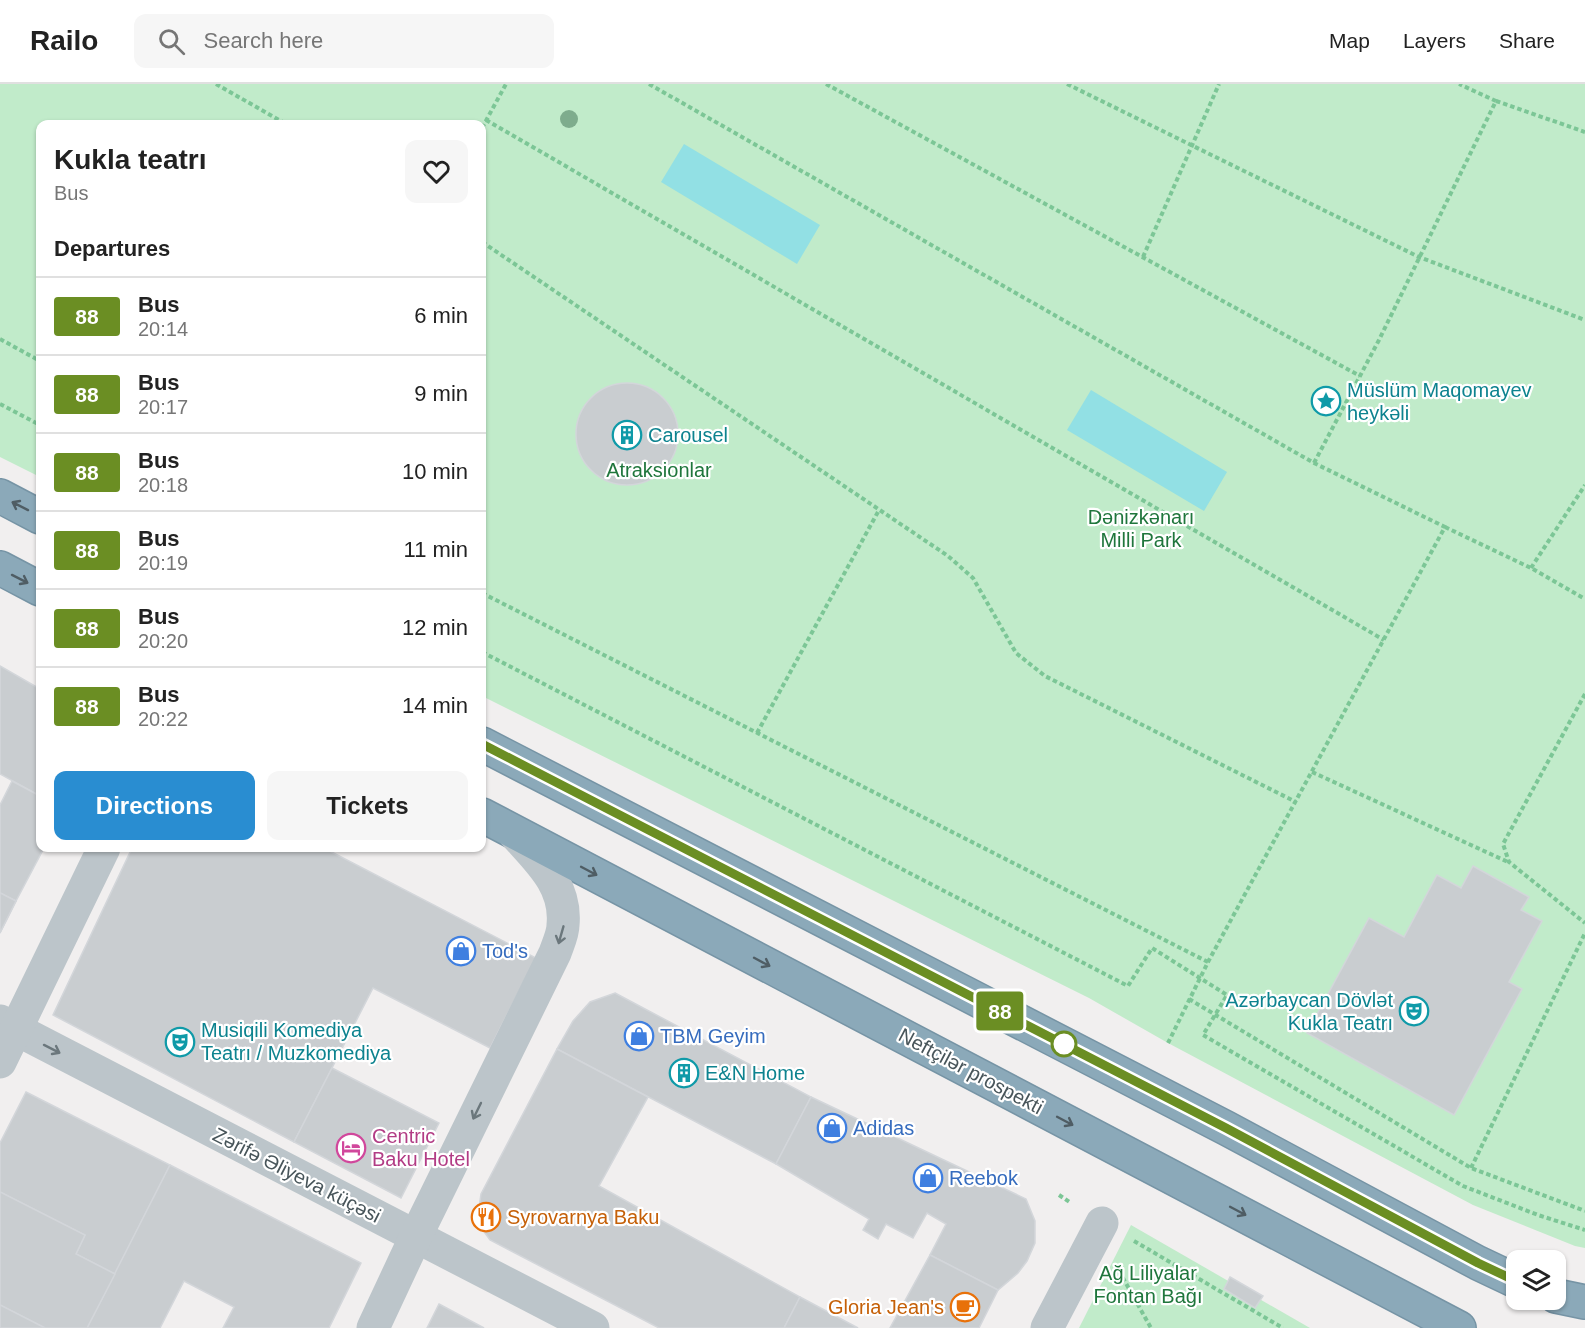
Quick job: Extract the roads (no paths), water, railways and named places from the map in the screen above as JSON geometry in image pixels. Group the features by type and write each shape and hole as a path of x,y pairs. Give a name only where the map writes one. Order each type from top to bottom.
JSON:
{"highway":[{"path":"0,496 36,515"},
{"path":"0,568 36,587"},
{"path":"486,746 1216,1123 1506,1276"},
{"name":"Neftçilər prospekti","path":"486,817 1459,1328"},
{"path":"1566,1298 1585,1302"}],"street":[{"path":"373,1328 555,953 564,927 563,902 553,878 512,831"},
{"path":"0,1062 7,1025 102,852"},
{"name":"Zərifə Əliyeva küçəsi","path":"7,1025 594,1328"},
{"path":"1047,1328 1100,1228"}],"water":[{"path":"684,144 820,225 797,264 661,182"},
{"path":"1091,390 1227,472 1204,511 1067,430"}],"place":[{"name":"Müslüm Maqomayev heykəli","path":"1326,401"},
{"name":"Carousel","path":"627,435"},
{"name":"Tod's","path":"461,951"},
{"name":"Azərbaycan Dövlət Kukla Teatrı","path":"1414,1011"},
{"name":"TBM Geyim","path":"639,1036"},
{"name":"Musiqili Komediya Teatrı / Muzkomediya","path":"180,1042"},
{"name":"E&N Home","path":"684,1073"},
{"name":"Adidas","path":"832,1128"},
{"name":"Centric Baku Hotel","path":"351,1148"},
{"name":"Reebok","path":"928,1178"},
{"name":"Syrovarnya Baku","path":"486,1217"},
{"name":"Gloria Jean's","path":"965,1307"}],"park label":[{"name":"Atraksionlar","path":"659,470"},
{"name":"Dənizkənarı Milli Park","path":"1141,528"},
{"name":"Ağ Liliyalar Fontan Bağı","path":"1148,1284"}]}
